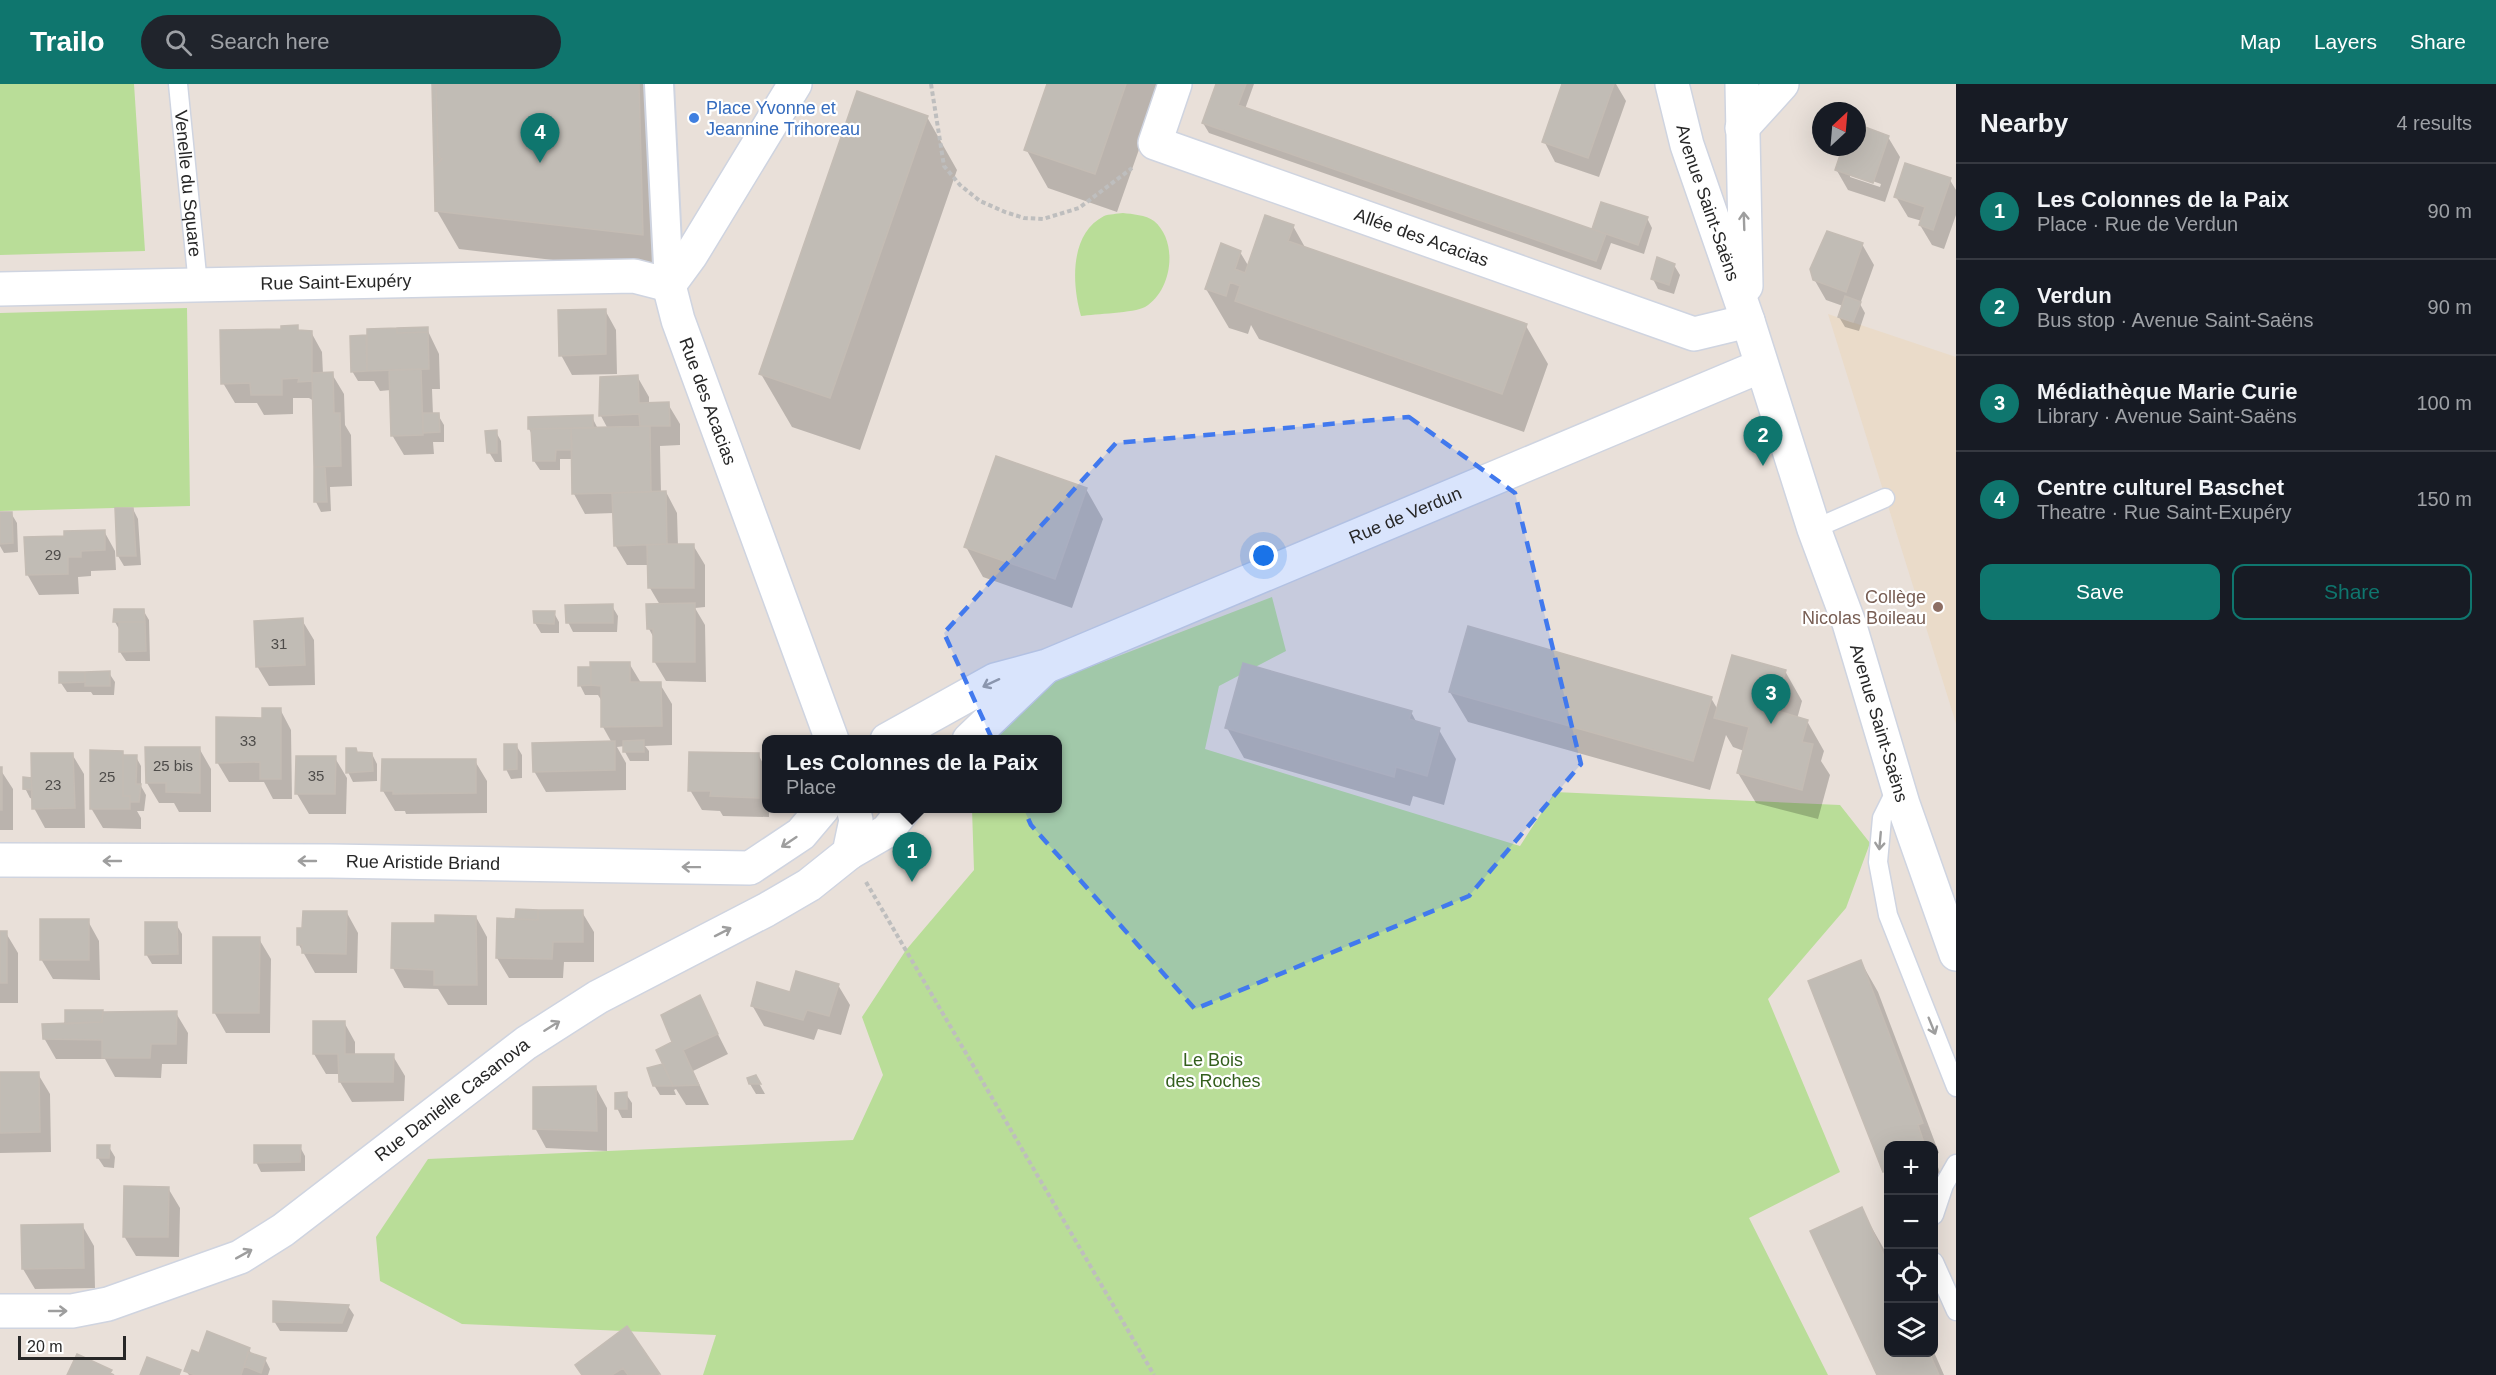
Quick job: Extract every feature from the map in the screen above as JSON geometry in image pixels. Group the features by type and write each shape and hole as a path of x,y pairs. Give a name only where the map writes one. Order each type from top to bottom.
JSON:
{"street":[{"path":"659,84 669,285"},
{"path":"669,285 692,255 795,84"},
{"path":"1155,143 1175,84"},
{"name":"Avenue Saint-Saëns","path":"1672,84 1687,145 1748,321 1814,529 1849,623 1898,786 1956,954"},
{"name":"Avenue Saint-Saëns","path":"1742,84 1748,321"},
{"path":"1742,128 1782,84"},
{"name":"Allée des Acacias","path":"1155,143 1694,334 1748,321"},
{"name":"Rue Saint-Exupéry","path":"0,289 634,276 669,285"},
{"name":"Rue des Acacias","path":"669,285 678,320 830,735"},
{"name":"Rue de Verdun","path":"896,735 995,680 1047,666 1761,366"},
{"name":"Rue de Verdun","path":"974,735 1047,666"},
{"path":"766,910 750,868 801,834 819,813"},
{"path":"849,853 856,820 854,813"},
{"path":"849,853 887,831 901,813"},
{"name":"Rue Danielle Casanova","path":"0,1311 72,1311 108,1304 240,1257 283,1230 526,1043 598,997 766,910 809,885 849,853"},
{"name":"Rue Aristide Briand","path":"0,860 330,861 750,868"}],"lane":[{"name":"Venelle du Square","path":"178,84 198,285"},
{"path":"1814,529 1885,498"},
{"path":"1898,786 1882,818 1878,862 1888,915 1956,1087"},
{"path":"1938,1203 1944,1185 1956,1164"},
{"path":"1938,1271 1956,1311"}],"path":[{"path":"931,84 944,166 960,185 980,201 1024,218 1043,219 1079,208 1139,162 1155,143"},
{"path":"849,853 1154,1375"}],"highlighted area":[{"path":"1409,417 1515,493 1581,764 1469,896 1195,1009 1031,825 944,633 1116,443"}],"shaded area":[{"name":"Collège Nicolas Boileau","path":"1828,314 1956,357 1956,724 1954,717"}],"green space":[{"path":"0,84 134,84 145,251 0,255"},
{"path":"1123,213 1151,219 1162,230 1169,253 1166,278 1154,300 1145,307 1124,312 1081,316 1075,275 1079,247 1084,235 1093,224 1104,216"},
{"path":"187,308 190,506 0,511 0,313"},
{"name":"Le Bois des Roches","path":"1272,597 1286,651 1219,686 1205,749 1520,846 1555,792 1840,805 1870,843 1846,908 1768,999 1840,1172 1749,1218 1828,1375 703,1375 716,1335 462,1324 380,1281 376,1237 428,1159 853,1140 883,1075 862,1017 906,950 974,870 972,813 1062,813 1062,735 994,735 1043,685"}],"building":[{"path":"432,84 436,84 438,156 442,159 434,167"},
{"path":"436,84 639,84 643,235 435,211 434,167 442,159 438,156"},
{"path":"1047,84 1126,84 1095,174 1024,150"},
{"path":"1216,84 1246,84 1238,105 1606,234 1596,261 1202,123"},
{"path":"1562,84 1614,84 1588,158 1542,142"},
{"path":"857,91 928,116 830,398 759,374"},
{"path":"1866,127 1889,136 1873,183 1835,170 1840,156 1866,156"},
{"path":"1905,163 1951,178 1933,230 1919,225 1925,207 1894,197"},
{"path":"1601,202 1648,217 1638,245 1592,229"},
{"path":"1265,215 1294,225 1288,241 1527,324 1502,394 1235,301 1240,286 1230,282 1226,296 1205,289 1221,243 1241,251 1235,269 1245,273"},
{"path":"1827,231 1863,243 1846,292 1813,280 1810,269"},
{"path":"1657,257 1675,264 1669,285 1651,279"},
{"path":"1845,296 1861,302 1853,322 1838,317"},
{"path":"606,309 606,354 559,356 558,310"},
{"path":"298,325 298,330 312,331 312,381 298,382 299,378 282,379 282,395 251,395 250,383 221,384 220,330 281,329 281,326"},
{"path":"428,327 428,332 397,333 397,328"},
{"path":"397,328 397,333 428,332 429,369 367,371 367,329"},
{"path":"366,335 367,371 351,372 350,336"},
{"path":"421,369 423,435 391,436 389,370"},
{"path":"333,372 334,413 340,413 341,466 314,467 312,373"},
{"path":"638,375 639,403 669,402 670,426 640,426 639,414 599,416 600,377"},
{"path":"423,413 439,413 440,432 423,433"},
{"path":"593,415 593,428 528,429 528,417"},
{"path":"650,426 651,492 572,494 571,428"},
{"path":"571,428 572,450 556,450 555,461 533,461 531,429"},
{"path":"497,430 497,453 487,453 485,431"},
{"path":"996,456 1087,488 1055,579 964,547"},
{"path":"314,467 325,467 327,502 314,502"},
{"path":"666,491 667,544 614,546 612,493"},
{"path":"115,508 133,508 136,556 117,556"},
{"path":"0,512 12,512 13,543 0,544"},
{"path":"105,530 105,550 81,551 81,557 68,557 68,574 26,575 24,537 64,536 64,531"},
{"path":"694,544 694,588 648,588 647,545"},
{"path":"695,603 695,662 653,662 653,629 647,629 646,604"},
{"path":"613,604 613,623 566,623 565,605"},
{"path":"114,609 144,609 145,622 113,622"},
{"path":"533,611 555,611 554,624 534,623"},
{"path":"303,618 305,665 256,667 254,621"},
{"path":"119,622 145,622 146,651 119,652"},
{"path":"1468,626 1712,697 1693,761 1449,692"},
{"path":"1732,655 1786,670 1775,710 1808,720 1802,742 1813,744 1802,790 1737,773 1749,727 1714,718"},
{"path":"590,662 630,662 630,682 661,682 662,726 601,727 601,686 591,685"},
{"path":"1243,663 1412,711 1409,719 1440,728 1427,776 1396,767 1394,777 1225,728"},
{"path":"578,667 591,667 591,685 578,686"},
{"path":"110,671 110,686 85,686 85,672"},
{"path":"59,672 85,672 85,682 59,683"},
{"path":"262,708 281,708 281,779 260,779 260,762 216,763 216,717 262,718"},
{"path":"644,740 644,752 623,752 623,741"},
{"path":"615,741 615,770 533,772 532,743"},
{"path":"504,744 517,744 517,769 504,770"},
{"path":"145,747 200,747 200,793 166,792 166,783 146,783"},
{"path":"346,748 356,748 357,752 372,753 373,771 346,773"},
{"path":"90,750 123,751 123,796 130,796 130,809 90,809"},
{"path":"689,752 759,753 759,798 710,796 711,791 688,791"},
{"path":"31,753 73,753 75,808 32,809"},
{"path":"123,755 137,755 136,784 141,784 139,802 130,802 130,796 123,796"},
{"path":"296,756 336,756 335,794 295,794"},
{"path":"382,759 476,759 476,793 393,794 393,791 381,791"},
{"path":"0,767 2,767 2,810 0,810"},
{"path":"23,777 31,778 32,790 23,789"},
{"path":"516,909 538,910 538,920 515,919"},
{"path":"538,910 583,910 583,942 553,942 552,959 496,958 497,918 538,920"},
{"path":"303,911 347,911 346,954 302,953 302,945 297,945 297,928 302,928"},
{"path":"435,915 476,916 477,985 434,985 434,970 391,968 392,923 435,923"},
{"path":"40,919 89,919 89,960 40,960"},
{"path":"145,922 177,922 178,954 145,955"},
{"path":"0,931 7,931 7,983 0,983"},
{"path":"213,937 260,937 259,1013 213,1013"},
{"path":"1861,960 1923,1123 1918,1125 1923,1141 1884,1141 1883,1172 1808,981"},
{"path":"796,971 839,984 829,1016 807,1010 803,1020 751,1006 757,982 790,992"},
{"path":"700,995 718,1034 683,1050 699,1085 673,1086 656,1050 672,1042 661,1015"},
{"path":"65,1010 103,1010 102,1022 65,1024"},
{"path":"177,1011 176,1044 151,1044 150,1058 102,1058 102,1040 43,1039 42,1024 102,1022 103,1012"},
{"path":"313,1021 345,1021 345,1054 394,1054 393,1082 339,1082 338,1054 313,1054"},
{"path":"663,1064 673,1086 653,1086 647,1068"},
{"path":"0,1072 39,1072 40,1132 0,1133"},
{"path":"756,1075 761,1084 749,1084 747,1078"},
{"path":"596,1086 597,1131 533,1129 533,1087"},
{"path":"627,1092 627,1109 615,1109 615,1093"},
{"path":"97,1145 110,1145 109,1158 97,1158"},
{"path":"254,1145 301,1145 300,1162 254,1163"},
{"path":"124,1186 169,1187 168,1237 123,1237"},
{"path":"1862,1207 1884,1256 1884,1357 1931,1357 1939,1375 1877,1375 1810,1231"},
{"path":"83,1224 84,1268 22,1269 21,1225"},
{"path":"273,1301 349,1305 342,1323 273,1322"},
{"path":"627,1326 660,1374 628,1375 623,1368 612,1375 582,1375 575,1365"},
{"path":"207,1331 250,1348 241,1375 195,1375 184,1371 192,1350 199,1353"},
{"path":"248,1352 266,1358 261,1373 244,1366"},
{"path":"77,1354 112,1370 110,1373 114,1375 67,1375"},
{"path":"147,1357 181,1370 179,1375 140,1375"}],"place":[{"name":"Place Yvonne et Jeannine Trihoreau","path":"694,118"},
{"name":"Centre culturel Baschet","path":"540,163"},
{"name":"Verdun","path":"1763,466"},
{"name":"Collège Nicolas Boileau","path":"1938,607"},
{"name":"Médiathèque Marie Curie","path":"1771,724"},
{"name":"Les Colonnes de la Paix","path":"912,882"}]}
